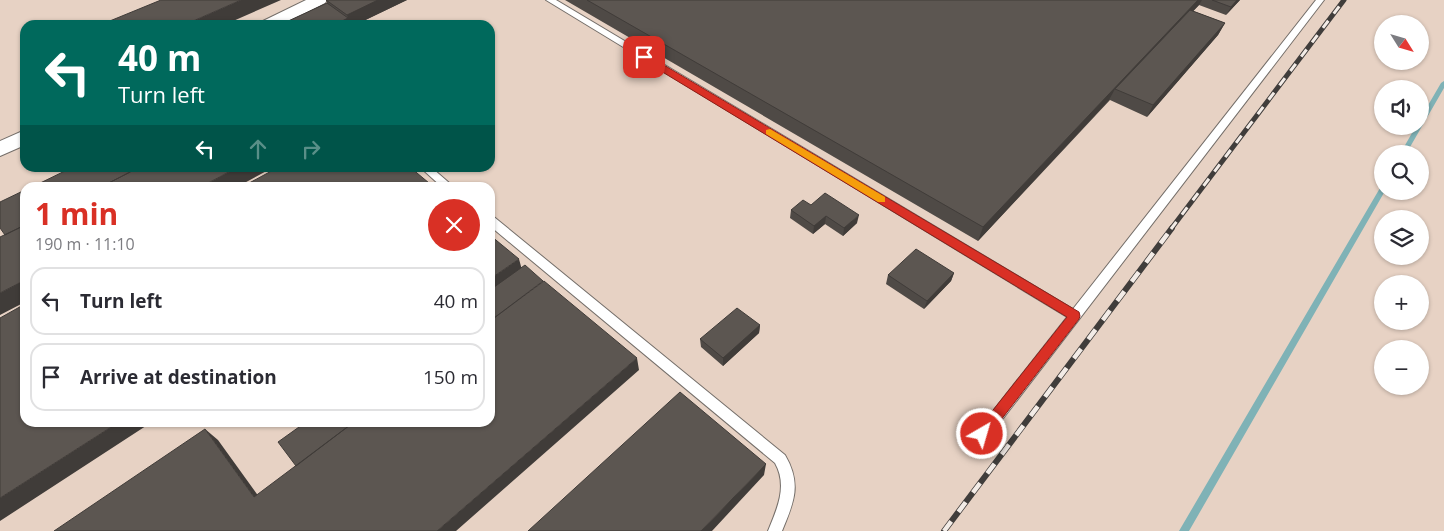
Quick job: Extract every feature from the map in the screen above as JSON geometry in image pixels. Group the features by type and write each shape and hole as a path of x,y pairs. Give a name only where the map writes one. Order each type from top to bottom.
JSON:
{"street":[{"path":"279,20 319,0"},
{"path":"0,148 20,139"}],"lane":[{"path":"550,0 1074,316"},
{"path":"982,434 1320,0"},
{"path":"431,172 443,182"},
{"path":"495,224 780,459 787,469 790,488 775,531"}],"shaded area":[{"path":"0,0 1444,0 1444,531 0,531"}],"building":[{"path":"161,0 241,0 195,20 112,20"},
{"path":"326,0 378,0 347,15"},
{"path":"587,0 1198,0 983,227"},
{"path":"1212,0 1237,0 1231,7"},
{"path":"327,3 348,18 344,20 290,20"},
{"path":"1190,10 1225,23 1153,105 1115,89"},
{"path":"63,172 130,172 111,182 42,182"},
{"path":"130,172 229,172 210,182 111,182"},
{"path":"270,172 416,172 428,182 251,182"},
{"path":"20,192 20,228 5,235 0,228 0,202"},
{"path":"825,193 859,215 844,228 826,216 814,226 791,210 803,200 811,205"},
{"path":"20,227 20,283 0,293 0,237"},
{"path":"495,239 519,259 495,276"},
{"path":"916,249 954,273 927,301 888,275"},
{"path":"525,265 543,281 495,317 495,286"},
{"path":"544,281 637,358 437,531 54,531 205,429 254,497 347,427 495,427 495,317"},
{"path":"20,307 20,427 111,427 0,498 0,318"},
{"path":"737,308 760,325 723,358 700,339"},
{"path":"680,392 766,464 701,531 528,531"},
{"path":"299,427 347,427 296,466 278,442"}],"waterway":[{"path":"1429,109 1444,83"},
{"path":"1408,145 1414,135"},
{"path":"1184,531 1376,200"}],"railway":[{"path":"1171,229 1344,0"},
{"path":"944,531 1172,228"}],"slow traffic":[{"path":"770,132 881,199"}],"route":[{"path":"644,57 1074,316 982,434"}]}
